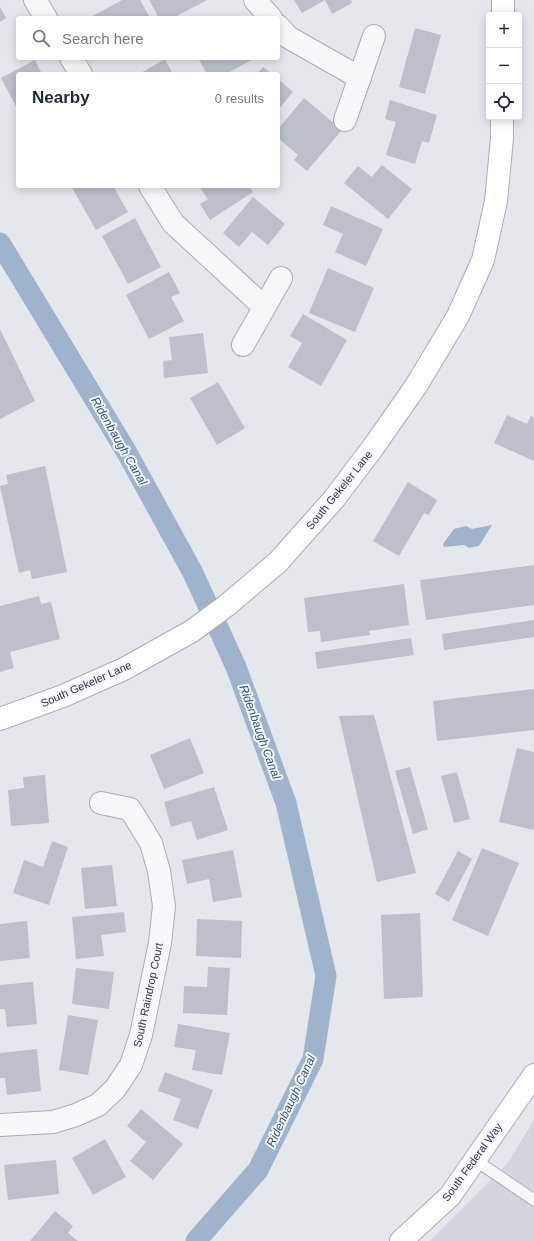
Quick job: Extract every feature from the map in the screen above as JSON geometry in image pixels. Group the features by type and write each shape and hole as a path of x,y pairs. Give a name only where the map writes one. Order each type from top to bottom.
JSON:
{"street":[{"path":"255,0 269,16"},
{"path":"503,0 503,12"},
{"path":"280,28 288,37 360,78"},
{"path":"346,120 374,36"},
{"path":"72,60 79,72"},
{"name":"South Gekeler Lane","path":"0,719 63,696 124,669 192,631 226,606 278,562 334,499 374,446 416,386 456,322 483,260 496,201 502,138 502,120"},
{"path":"151,188 173,224 264,307"},
{"path":"242,345 281,278"},
{"name":"South Raindrop Court","path":"0,1125 53,1122 76,1115 98,1105 115,1089 131,1065 141,1035 160,943 164,906 159,871 151,842 130,809 101,803"},
{"name":"South Federal Way","path":"401,1241 450,1196 534,1075"}],"lane":[{"path":"475,1160 534,1200"}],"shaded area":[{"path":"534,1120 534,1241 430,1241 507,1164"}],"water":[{"path":"492,525 479,546 469,548 464,545 444,547 443,544 454,529 466,526 472,529"}],"building":[{"path":"122,0 140,0 149,16 93,16"},
{"path":"149,0 207,0 177,16 158,16"},
{"path":"294,0 325,0 302,13"},
{"path":"325,0 351,0 352,3 332,14"},
{"path":"0,7 6,18 0,22"},
{"path":"415,28 441,35 425,94 399,87"},
{"path":"35,60 41,72 16,72 16,106 1,78"},
{"path":"166,60 172,72 142,72"},
{"path":"199,60 251,60 230,72 206,72"},
{"path":"263,67 269,72 259,72"},
{"path":"280,81 293,92 280,108"},
{"path":"304,98 342,130 307,171 294,160 298,155 280,140 280,127"},
{"path":"390,100 437,115 429,143 422,141 415,164 386,155 396,122 385,119"},
{"path":"382,165 412,189 388,219 344,183 358,166 372,177"},
{"path":"72,188 114,188 128,212 96,230"},
{"path":"200,188 250,188 253,192 210,220 200,204 208,199"},
{"path":"253,197 285,224 268,245 252,232 239,247 223,233"},
{"path":"331,206 383,229 366,266 335,252 343,234 323,225"},
{"path":"135,218 161,267 128,284 102,236"},
{"path":"328,268 374,288 355,332 309,313"},
{"path":"169,272 180,293 171,297 184,321 149,339 126,295"},
{"path":"303,314 347,340 321,386 288,367 302,343 290,336"},
{"path":"0,329 35,401 0,419"},
{"path":"203,333 208,373 164,378 163,361 172,360 169,337"},
{"path":"218,382 245,428 217,445 190,398"},
{"path":"507,415 527,424 531,416 534,418 534,461 494,443"},
{"path":"45,466 67,572 32,579 30,570 19,573 0,486 8,484 6,475"},
{"path":"408,482 437,500 429,515 424,513 399,556 373,541"},
{"path":"534,565 534,605 426,620 420,580"},
{"path":"404,584 409,625 369,631 370,635 321,642 320,631 308,632 304,598"},
{"path":"39,596 41,604 51,602 60,639 10,652 14,668 0,672 0,606"},
{"path":"534,620 534,637 444,650 442,634"},
{"path":"411,638 414,655 317,669 315,652"},
{"path":"534,689 534,730 437,741 433,701"},
{"path":"374,715 416,873 377,882 339,716"},
{"path":"190,738 204,773 164,789 150,755"},
{"path":"517,748 534,752 534,830 499,822"},
{"path":"410,767 428,829 413,834 395,771"},
{"path":"457,772 470,819 454,823 441,776"},
{"path":"45,775 49,823 11,826 8,790 24,788 23,777"},
{"path":"214,787 228,830 197,840 191,821 171,827 164,802"},
{"path":"52,841 68,847 49,905 13,893 24,860 43,867"},
{"path":"482,848 519,863 488,936 452,920"},
{"path":"233,850 242,897 213,902 209,879 187,884 182,860"},
{"path":"458,851 472,859 449,902 435,894"},
{"path":"112,865 117,906 85,909 81,868"},
{"path":"124,912 126,932 101,935 104,956 76,959 72,917"},
{"path":"420,913 423,997 384,999 381,915"},
{"path":"197,919 242,921 241,958 196,956"},
{"path":"27,921 30,958 0,961 0,924"},
{"path":"208,967 230,968 227,1015 183,1013 184,986 207,987"},
{"path":"76,968 114,972 109,1009 72,1004"},
{"path":"33,982 37,1024 7,1027 5,1009 0,1009 0,985"},
{"path":"68,1015 98,1020 88,1075 59,1070"},
{"path":"178,1024 230,1033 222,1075 192,1070 196,1050 174,1047"},
{"path":"37,1049 41,1091 7,1095 5,1078 0,1078 0,1053"},
{"path":"165,1072 213,1090 198,1129 173,1120 181,1099 158,1091"},
{"path":"141,1109 183,1144 153,1180 130,1161 146,1142 127,1126"},
{"path":"105,1139 126,1177 93,1195 72,1158"},
{"path":"56,1160 59,1194 8,1200 4,1165"},
{"path":"55,1211 73,1226 68,1233 78,1241 30,1241"}],"waterway":[{"name":"Ridenbaugh Canal","path":"0,243 126,451 193,573 236,667 286,803 326,976 313,1059 258,1170 196,1241"}]}
